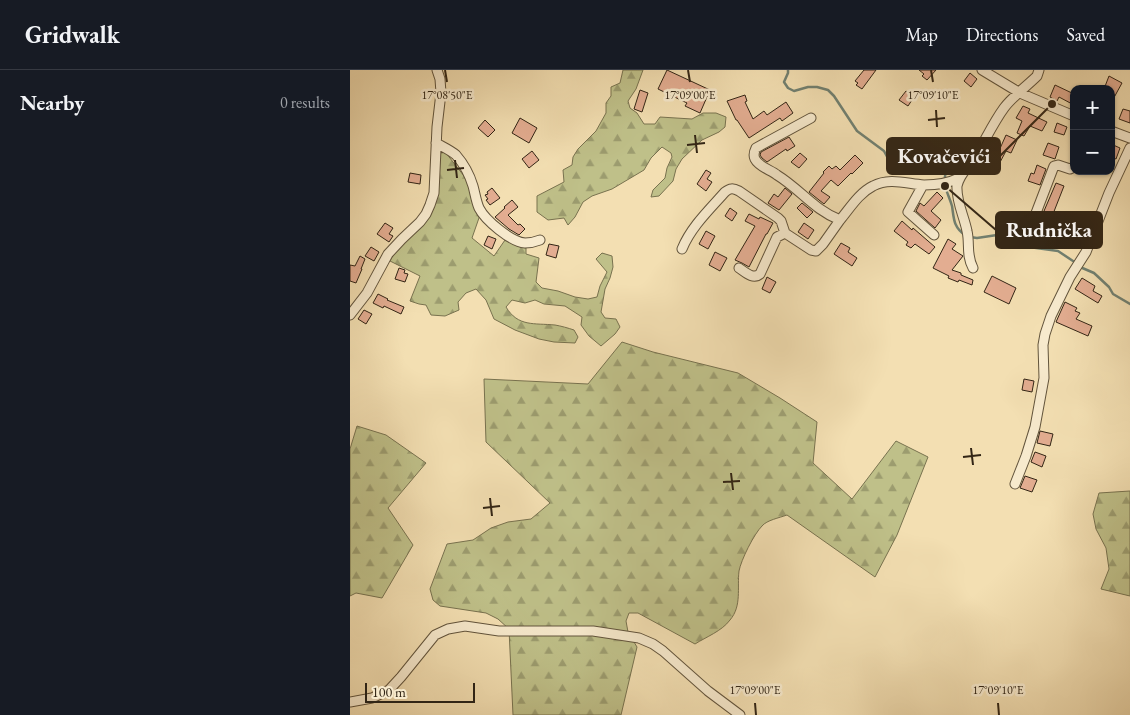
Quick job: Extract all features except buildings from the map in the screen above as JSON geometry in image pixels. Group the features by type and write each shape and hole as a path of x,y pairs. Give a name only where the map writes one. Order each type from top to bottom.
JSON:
{"street":[{"path":"350,315 367,294 388,254 426,214 434,193 441,93 437,70"},
{"path":"982,70 1020,93 1070,114"},
{"path":"973,268 969,259 968,237 958,199 957,187 959,178 976,155 1005,107 1037,76 1039,70"},
{"path":"811,118 756,148 754,158 758,163 778,175 825,213 840,220"},
{"path":"1115,132 1130,138"},
{"path":"436,143 455,155 470,180 482,213 498,229 518,242 526,243 540,240"},
{"path":"1015,484 1035,427 1044,378 1043,345 1051,316 1065,285 1086,252 1109,192 1130,148"},
{"path":"1036,213 1054,166 1058,165 1070,169"},
{"path":"682,249 687,236 725,192 730,189 739,191 778,218 785,232 811,250 816,251 860,196 873,186 891,181 924,185 944,183 959,178"},
{"path":"924,185 908,212 934,235"},
{"path":"739,268 754,277 758,276 777,237 785,232"},
{"path":"350,702 372,698 388,690 402,677 434,635 448,629 465,626 499,631 593,631 639,638 663,651 708,691 740,715"}],"green space":[{"path":"623,70 643,70 636,89 628,101 630,108 637,113 644,124 655,124 660,117 692,119 703,113 716,113 726,117 725,127 702,140 682,159 676,169 673,181 659,196 651,197 653,190 665,178 672,157 671,153 662,147 651,158 644,170 612,189 592,196 583,202 568,225 564,218 548,220 537,212 537,196 564,182 563,170 572,165 573,157 578,149 596,131 606,113 606,103 611,96 611,87 620,83"},
{"path":"441,151 446,153 464,176 480,215 472,238 494,256 505,240 526,248 526,254 539,258 536,282 542,288 575,297 588,299 597,297 607,272 596,259 602,253 612,256 613,267 605,289 601,312 605,318 616,319 620,327 615,334 601,346 589,336 581,325 582,317 565,306 544,304 535,300 525,303 512,300 506,307 521,321 533,324 555,325 574,330 578,337 575,343 539,339 515,330 494,319 486,300 476,289 466,293 458,302 459,310 445,316 431,315 426,305 410,301 420,276 390,261 394,254 427,218 434,207 437,188 437,153"},
{"path":"622,342 653,352 738,373 817,422 813,463 852,499 896,441 928,457 897,535 875,577 787,515 773,519 762,526 748,547 739,571 738,603 734,615 718,631 695,644 638,613 629,613 626,621 628,632 637,647 621,715 513,715 509,629 498,619 486,613 440,606 433,600 430,589 447,544 473,540 491,528 508,522 531,519 550,503 486,442 484,379 588,384"},
{"path":"357,426 386,435 426,463 388,508 413,545 382,598 356,593 350,596 350,449"},
{"path":"1130,491 1130,596 1101,589 1109,569 1106,548 1096,529 1093,514 1099,493"}],"waterway":[{"path":"788,70 784,82 788,88 794,91 808,87 828,90 857,131 884,151 891,164 936,163 946,167 945,181"},
{"path":"945,186 956,225 965,235"},
{"path":"970,237 977,238 997,235 1029,247 1058,251 1076,263"},
{"path":"1080,267 1094,273 1109,287 1113,294 1130,304"}],"place":[{"name":"Kovačevići","path":"1052,104"},
{"name":"Rudnička","path":"945,186"}]}
